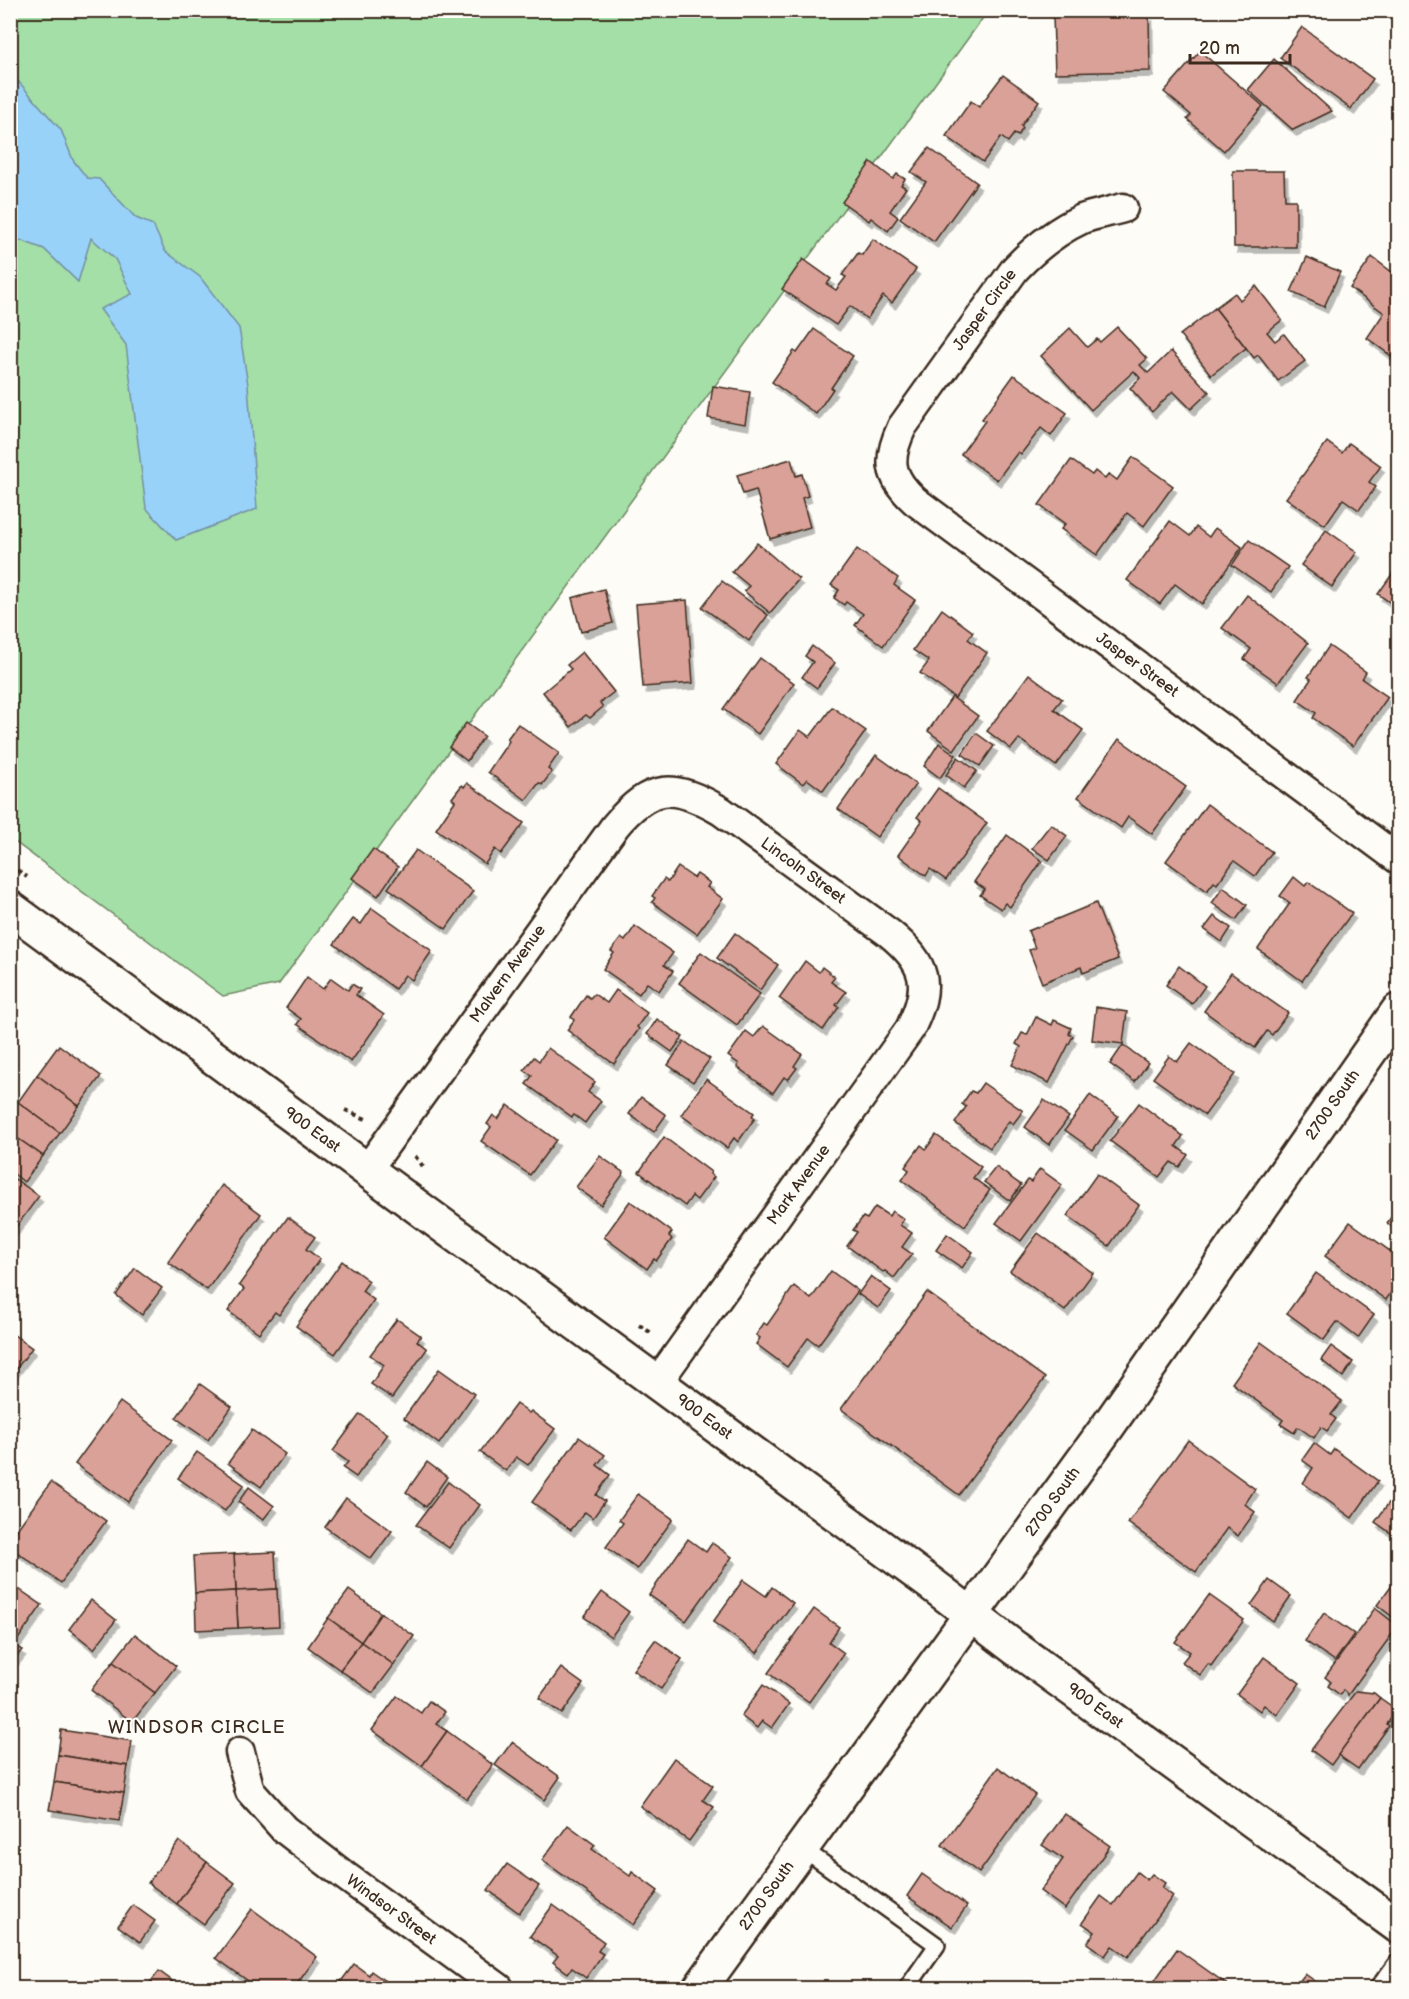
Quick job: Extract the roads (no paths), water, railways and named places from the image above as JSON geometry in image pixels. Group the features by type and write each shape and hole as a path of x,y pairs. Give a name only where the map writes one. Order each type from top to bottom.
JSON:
{"street":[{"name":"Jasper Circle","path":"891,459 896,440 909,414 1015,269 1035,248 1056,233 1084,218 1123,208"},
{"name":"Jasper Street","path":"891,459 897,481 915,501 1398,859"},
{"name":"Lincoln Street","path":"662,791 692,796 721,811 900,942 918,966 924,980"},
{"name":"Malvern Avenue","path":"367,1170 615,826 648,796 662,791"},
{"name":"900 East","path":"10,908 972,1614 1015,1648 1398,1926"},
{"name":"Mark Avenue","path":"657,1383 901,1043 917,1014 924,980"},
{"name":"2700 South","path":"700,1989 1108,1426 1398,1011"},
{"name":"Windsor Street","path":"240,1752 250,1791 284,1829 499,1989"}],"lane":[{"path":"802,1848 938,1945 907,1989"},
{"path":"1378,1989 1398,1961"}],"water":[{"path":"11,77 17,80 61,130 73,160 87,178 99,179 136,218 153,225 165,251 200,277 239,328 248,385 257,509 176,540 146,508 126,345 100,309 132,294 115,259 91,238 78,282 44,249 20,240 11,244"}],"district":[{"name":"WINDSOR CIRCLE","path":"197,1727"}]}
